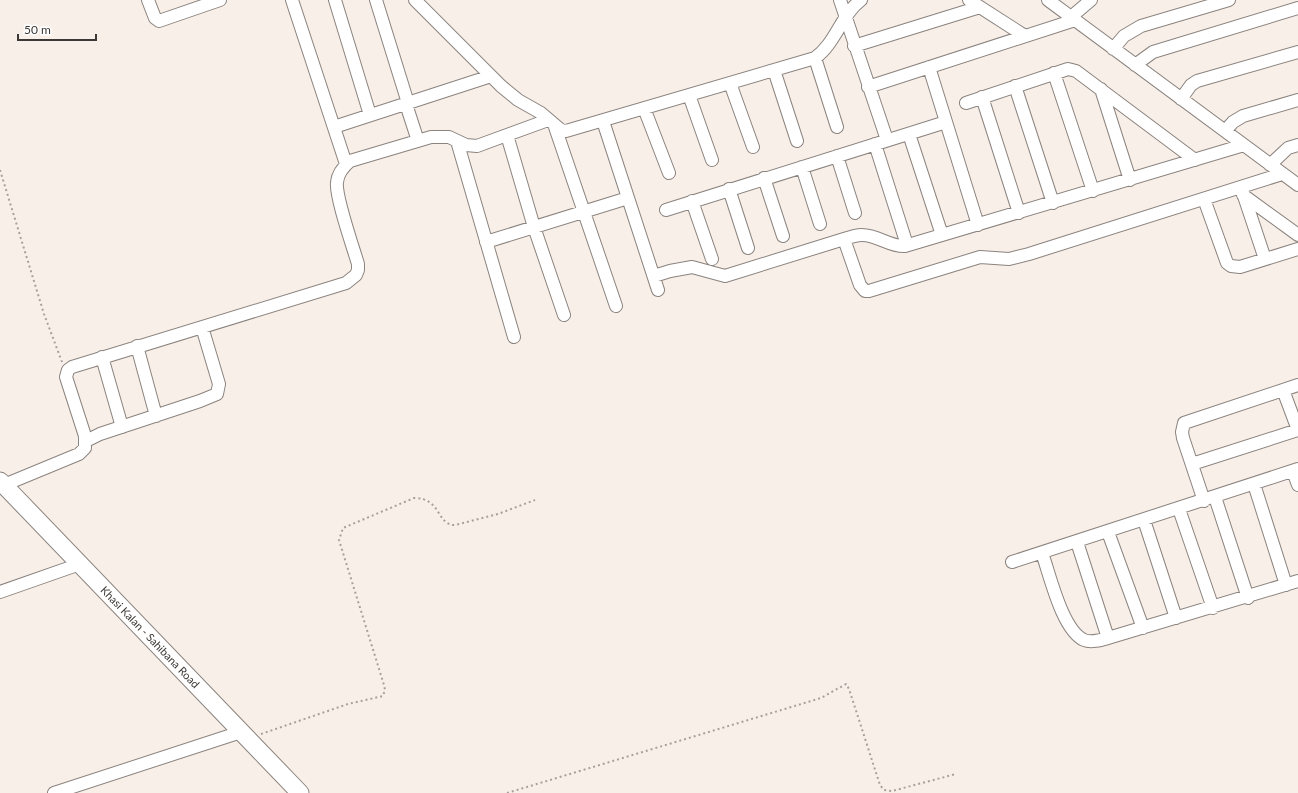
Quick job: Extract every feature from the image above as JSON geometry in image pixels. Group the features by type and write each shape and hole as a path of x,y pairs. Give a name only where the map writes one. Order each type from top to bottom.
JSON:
{"street":[{"path":"148,0 155,18 159,21 220,0"},
{"path":"292,0 346,164"},
{"path":"335,0 370,115"},
{"path":"376,0 418,141"},
{"path":"414,0 491,76 518,100 541,113 560,130 566,131 815,58 834,37 853,7 861,0"},
{"path":"840,0 854,46 887,140"},
{"path":"969,0 1026,36"},
{"path":"1048,0 1298,185"},
{"path":"868,87 1026,36 1073,19 1091,0"},
{"path":"1113,48 1124,36 1141,26 1226,0"},
{"path":"854,46 980,7"},
{"path":"1135,65 1146,56 1160,50 1298,8"},
{"path":"1181,99 1191,84 1197,81 1298,52"},
{"path":"815,58 837,127"},
{"path":"929,67 978,225"},
{"path":"966,103 1054,73 1072,69 1195,160"},
{"path":"774,70 797,141"},
{"path":"1054,73 1093,191"},
{"path":"334,127 491,76"},
{"path":"730,83 753,147"},
{"path":"1016,86 1053,203"},
{"path":"1101,89 1130,180"},
{"path":"689,95 712,160"},
{"path":"982,98 1019,213"},
{"path":"1225,131 1233,122 1243,116 1298,100"},
{"path":"644,108 669,173"},
{"path":"603,121 658,290"},
{"path":"666,210 946,122"},
{"path":"2,483 79,454 85,448 86,441 66,374 72,367 346,283 356,275 358,264 337,191 338,175 350,161 418,141 441,136 466,145 477,146 507,135 552,123"},
{"path":"552,123 616,306"},
{"path":"909,134 942,235"},
{"path":"507,135 534,227 564,315"},
{"path":"457,141 514,337"},
{"path":"874,144 907,245"},
{"path":"654,276 692,267 700,268 718,276 725,276 844,239 863,235 876,238 892,245 907,245 1053,203 1244,145"},
{"path":"1270,165 1288,148 1298,145"},
{"path":"837,156 855,213"},
{"path":"802,167 820,224"},
{"path":"844,239 860,285 865,291 869,291 980,257 1009,259 1022,256 1204,199 1242,191 1282,174"},
{"path":"764,178 783,236"},
{"path":"729,189 748,248"},
{"path":"1242,191 1298,235"},
{"path":"1242,191 1265,259"},
{"path":"486,242 628,198"},
{"path":"1204,199 1228,263 1231,266 1240,267 1298,249"},
{"path":"692,201 712,259"},
{"path":"86,441 100,434 212,397 217,394 219,384 202,327"},
{"path":"137,346 156,416"},
{"path":"102,357 122,427"},
{"path":"1248,598 1209,499 1192,464 1183,438 1182,432 1184,423 1298,385"},
{"path":"1192,464 1298,430 1283,390"},
{"path":"1012,562 1296,470 1298,485"},
{"name":"Khasi Kalan - Sahibana Road","path":"2,483 300,793"},
{"path":"1254,484 1286,585"},
{"path":"1179,509 1213,608"},
{"path":"1144,520 1176,618"},
{"path":"1108,532 1143,628"},
{"path":"1077,542 1108,638"},
{"path":"1042,553 1064,614 1074,632 1086,641 1108,638 1248,598 1298,581"},
{"path":"0,592 80,564"},
{"path":"54,793 244,736"}],"path":[{"path":"0,170 44,314 66,374"},
{"path":"244,736 348,704 383,696 384,685 339,540 343,528 414,498 427,499 433,504 444,520 455,526 498,514 535,500"},
{"path":"507,793 821,698 846,684 849,689 880,784 884,790 892,791 956,774"}]}
